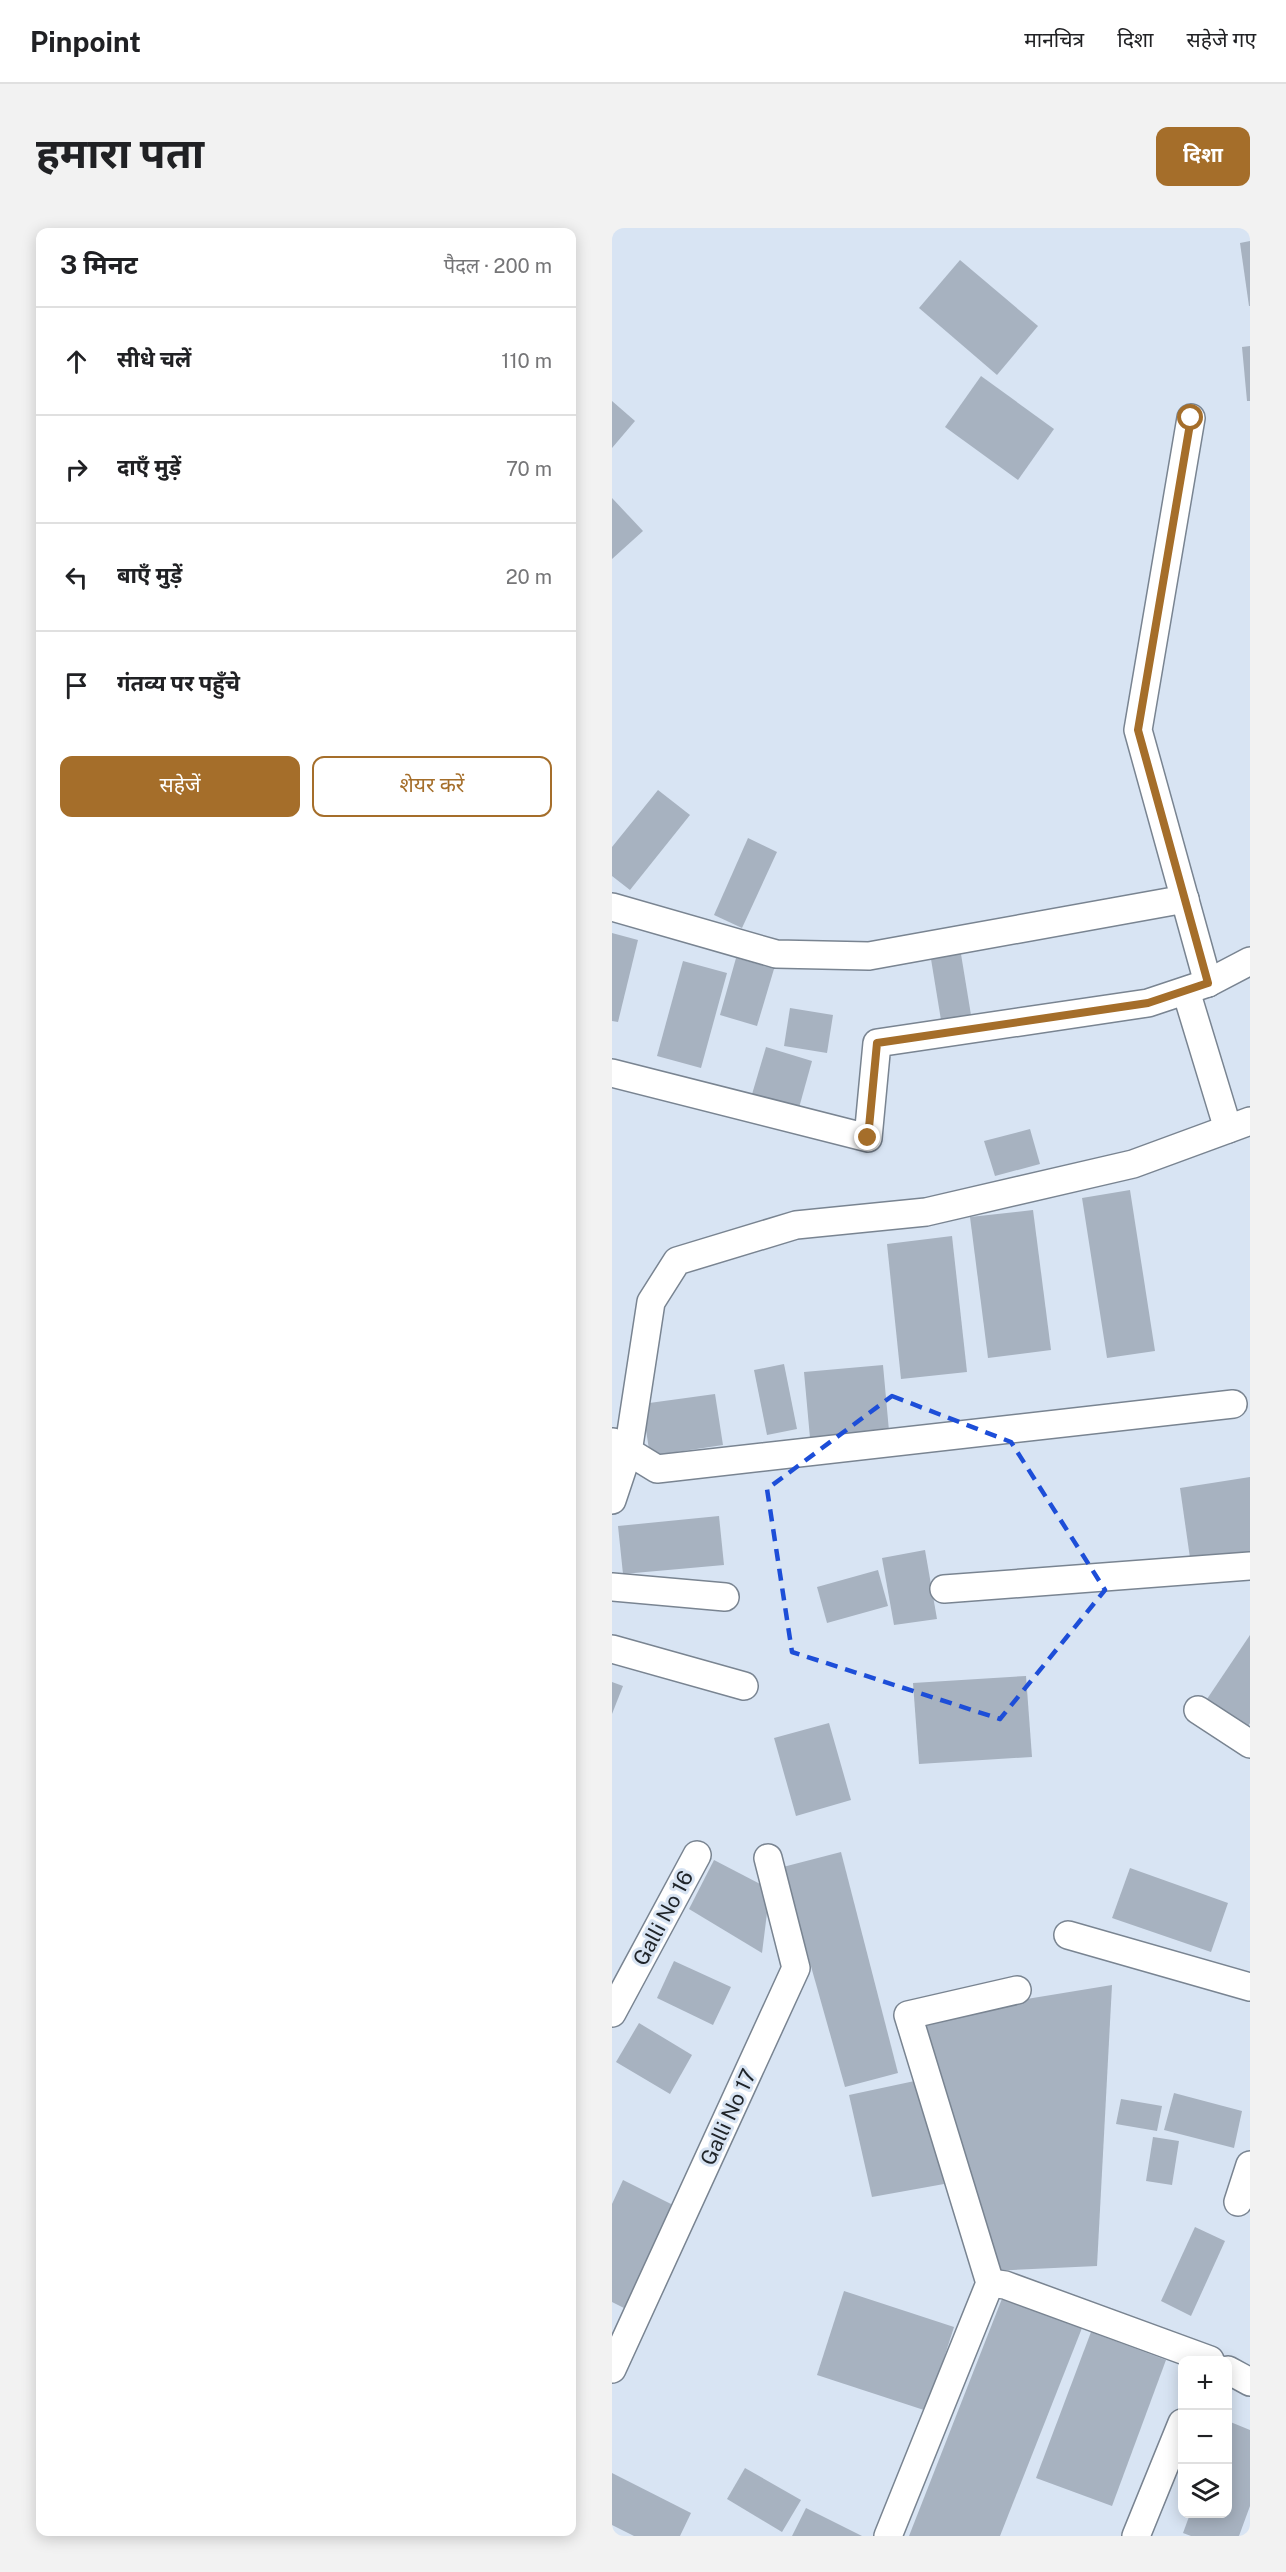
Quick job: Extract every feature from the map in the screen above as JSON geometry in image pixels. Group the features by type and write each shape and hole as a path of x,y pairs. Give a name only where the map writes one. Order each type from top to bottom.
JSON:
{"street":[{"path":"612,1500 620,1447 651,1302 677,1261 796,1225 926,1212 1133,1164 1239,1125 1197,987 1185,899 1138,730 1191,418"},
{"path":"612,907 776,954 869,956 1185,899"},
{"path":"612,1073 868,1138 877,1043 1148,1003 1197,987 1250,961"},
{"path":"620,1447 657,1469 1233,1404"},
{"path":"944,1589 1250,1566"},
{"path":"612,1587 725,1597"},
{"path":"612,1649 744,1686"},
{"path":"1198,1710 1250,1744"},
{"name":"Galli No 16","path":"612,2013 697,1855"},
{"name":"Galli No 17","path":"612,2369 796,1968 768,1858"},
{"path":"1068,1935 1250,1987"},
{"path":"888,2536 990,2283 908,2015 1017,1990"},
{"path":"1238,2202 1250,2165"},
{"path":"990,2283 1005,2285 1198,2356"},
{"path":"1232,2373 1250,2382"},
{"path":"1136,2536 1178,2433"}],"highlighted area":[{"path":"892,1396 1011,1442 1105,1590 1000,1719 792,1652 767,1489"}],"building":[{"path":"1250,241 1250,306 1249,306 1240,243"},
{"path":"960,260 1038,326 997,375 919,308"},
{"path":"1250,346 1250,401 1247,401 1242,347"},
{"path":"981,376 1054,429 1018,480 945,427"},
{"path":"612,401 635,421 612,448"},
{"path":"612,498 643,531 612,559"},
{"path":"658,790 690,815 630,890 612,876 612,847"},
{"path":"748,838 777,852 742,928 714,915"},
{"path":"612,933 638,940 618,1022 612,1021"},
{"path":"960,948 971,1015 941,1020 930,953"},
{"path":"736,958 774,969 757,1026 720,1015"},
{"path":"683,961 727,973 701,1068 657,1056"},
{"path":"790,1008 833,1015 827,1053 784,1046"},
{"path":"766,1047 812,1061 797,1115 750,1101"},
{"path":"1030,1129 1040,1164 995,1176 984,1141"},
{"path":"1130,1190 1155,1351 1107,1358 1082,1198"},
{"path":"1033,1210 1051,1350 988,1358 970,1217"},
{"path":"952,1236 967,1372 901,1379 887,1244"},
{"path":"784,1364 797,1429 767,1435 754,1370"},
{"path":"883,1365 889,1431 810,1438 804,1372"},
{"path":"715,1394 723,1445 650,1456 642,1404"},
{"path":"1250,1477 1250,1556 1191,1565 1180,1488"},
{"path":"719,1516 724,1565 623,1574 618,1526"},
{"path":"925,1550 937,1619 894,1625 882,1558"},
{"path":"878,1570 888,1606 827,1623 817,1587"},
{"path":"1250,1635 1250,1723 1248,1727 1207,1699"},
{"path":"1026,1676 1032,1757 919,1764 913,1683"},
{"path":"612,1682 623,1686 612,1714"},
{"path":"829,1723 851,1800 796,1816 774,1738"},
{"path":"841,1852 898,2073 845,2087 783,1867"},
{"path":"714,1860 770,1889 762,1953 689,1909"},
{"path":"1130,1868 1228,1903 1211,1952 1112,1918"},
{"path":"674,1961 731,1987 713,2025 657,1998"},
{"path":"1112,1985 1097,2266 992,2271 922,2016"},
{"path":"639,2023 692,2055 670,2094 616,2062"},
{"path":"924,2079 944,2184 872,2197 849,2095"},
{"path":"1174,2093 1242,2111 1234,2148 1164,2130"},
{"path":"1121,2099 1162,2106 1157,2131 1116,2124"},
{"path":"1153,2137 1179,2141 1172,2185 1146,2181"},
{"path":"623,2180 673,2205 624,2308 612,2302 612,2204"},
{"path":"1195,2227 1225,2241 1191,2316 1161,2301"},
{"path":"844,2291 954,2327 927,2411 817,2375"},
{"path":"1005,2291 1084,2323 1000,2536 909,2536"},
{"path":"1091,2332 1166,2360 1112,2506 1036,2478"},
{"path":"1232,2423 1250,2430 1250,2506 1239,2536 1191,2536 1183,2533 1189,2518 1232,2518"},
{"path":"745,2468 801,2500 782,2532 727,2499"},
{"path":"612,2473 691,2513 680,2536 634,2536 612,2525"},
{"path":"806,2508 862,2536 792,2536"}],"route":[{"path":"868,1138 877,1043 1148,1003 1208,983 1138,730 1191,418"}]}
